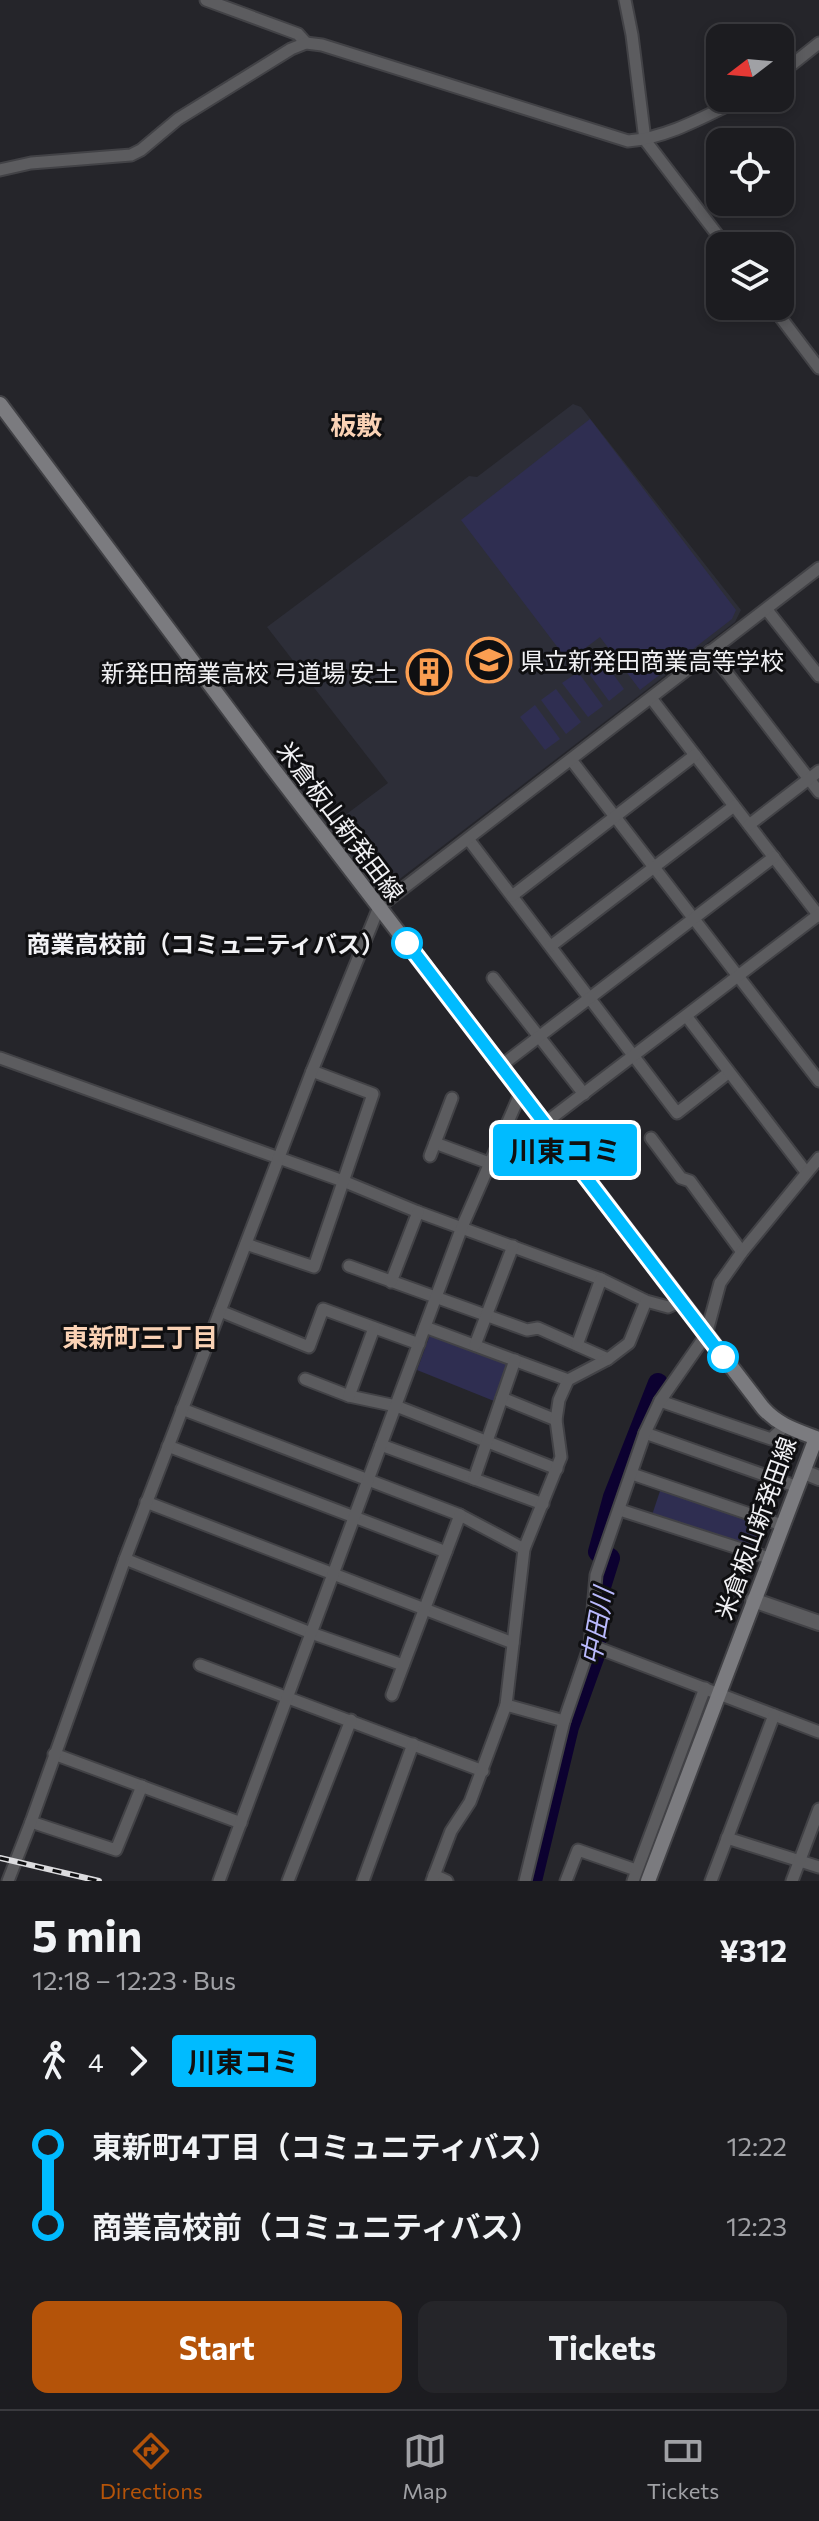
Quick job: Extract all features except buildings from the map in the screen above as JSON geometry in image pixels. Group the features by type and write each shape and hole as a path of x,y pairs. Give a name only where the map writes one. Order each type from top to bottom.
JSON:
{"main road":[{"name":"米倉板山新発田線","path":"0,404 94,533 763,1408 785,1426 817,1433 648,1881"}],"street":[{"path":"206,0 298,34 306,43"},
{"path":"625,0 645,140 715,232"},
{"path":"0,170 31,163 131,155 178,119 291,49 306,43 322,45 628,141 645,140 710,112"},
{"path":"794,63 819,43"},
{"path":"783,320 819,368"},
{"path":"8,1881 146,1502 312,1071 379,907 819,568"},
{"path":"767,610 819,676"},
{"path":"710,651 814,775 819,792"},
{"path":"545,1123 819,916 651,698"},
{"path":"512,896 695,755"},
{"path":"572,761 819,1081"},
{"path":"749,825 814,775"},
{"path":"551,946 734,806"},
{"path":"469,840 677,1113 728,1073"},
{"path":"502,1065 774,857"},
{"path":"493,978 584,1094"},
{"path":"687,1017 806,1172"},
{"path":"0,1058 343,1181 601,1279 646,1301 668,1307 681,1301"},
{"path":"246,1244 314,1267 373,1094 312,1071"},
{"path":"219,1881 462,1227 521,1092"},
{"path":"430,1156 452,1098"},
{"path":"651,1138 681,1178 690,1181 742,1252"},
{"path":"435,1143 489,1163"},
{"path":"525,1881 564,1721 590,1645 596,1575 645,1433 660,1401 706,1335 720,1283 819,1158"},
{"path":"391,1282 418,1212"},
{"path":"475,1345 513,1246"},
{"path":"349,1266 527,1330 538,1328 608,1359"},
{"path":"577,1345 601,1279"},
{"path":"447,1881 433,1878 451,1831 470,1802 506,1705 524,1549 561,1457 556,1420 559,1400 568,1380 608,1359 629,1343 646,1301"},
{"path":"220,1311 309,1347 323,1309 419,1344"},
{"path":"425,1327 568,1380"},
{"path":"349,1396 374,1328"},
{"path":"474,1479 515,1360"},
{"path":"305,1379 349,1396 396,1406 557,1469"},
{"path":"502,1398 556,1420"},
{"path":"660,1401 771,1439 785,1426"},
{"path":"182,1409 460,1515 524,1549"},
{"path":"645,1433 798,1487"},
{"path":"381,1445 543,1504"},
{"path":"168,1446 446,1552"},
{"path":"804,1472 819,1478"},
{"path":"632,1474 782,1525"},
{"path":"146,1502 513,1643"},
{"path":"620,1510 769,1558"},
{"path":"392,1695 460,1515"},
{"path":"125,1559 311,1633 403,1665"},
{"path":"753,1600 818,1619"},
{"path":"590,1645 819,1732"},
{"path":"200,1665 483,1771"},
{"path":"566,1881 578,1850 634,1875 705,1688"},
{"path":"506,1705 564,1721"},
{"path":"711,1881 774,1715"},
{"path":"288,1881 351,1720"},
{"path":"363,1881 413,1744"},
{"path":"54,1754 241,1823"},
{"path":"31,1822 116,1850 142,1786"},
{"path":"792,1881 819,1809"},
{"path":"727,1838 819,1867"}],"shaded area":[{"name":"県立新発田商業高等学校","path":"573,404 581,407 741,610 735,622 380,894 328,828 388,783 267,627 469,476 477,477"},
{"path":"590,419 736,610 732,619 640,690 600,637 568,661 461,520"},
{"path":"599,655 624,689 609,701 584,667"},
{"path":"578,672 603,706 588,717 562,683"},
{"path":"556,689 581,722 566,734 541,700"},
{"path":"535,705 560,739 545,750 520,717"},
{"path":"430,1335 507,1364 494,1401 417,1370"},
{"path":"661,1488 766,1524 757,1549 652,1515"}],"waterway":[{"name":"中田川","path":"532,1881 569,1727 595,1655 600,1590 610,1558 598,1552 613,1497 658,1383"}],"railway":[{"path":"0,1858 99,1881"}],"bus line":[{"name":"川東コミ","path":"407,943 723,1357"}],"place":[{"name":"県立新発田商業高等学校","path":"489,660"},
{"name":"新発田商業高校 弓道場 安土","path":"429,672"},
{"name":"商業高校前（コミュニティバス）","path":"407,943"}],"district":[{"name":"板敷","path":"356,424"},
{"name":"東新町三丁目","path":"140,1336"}]}
